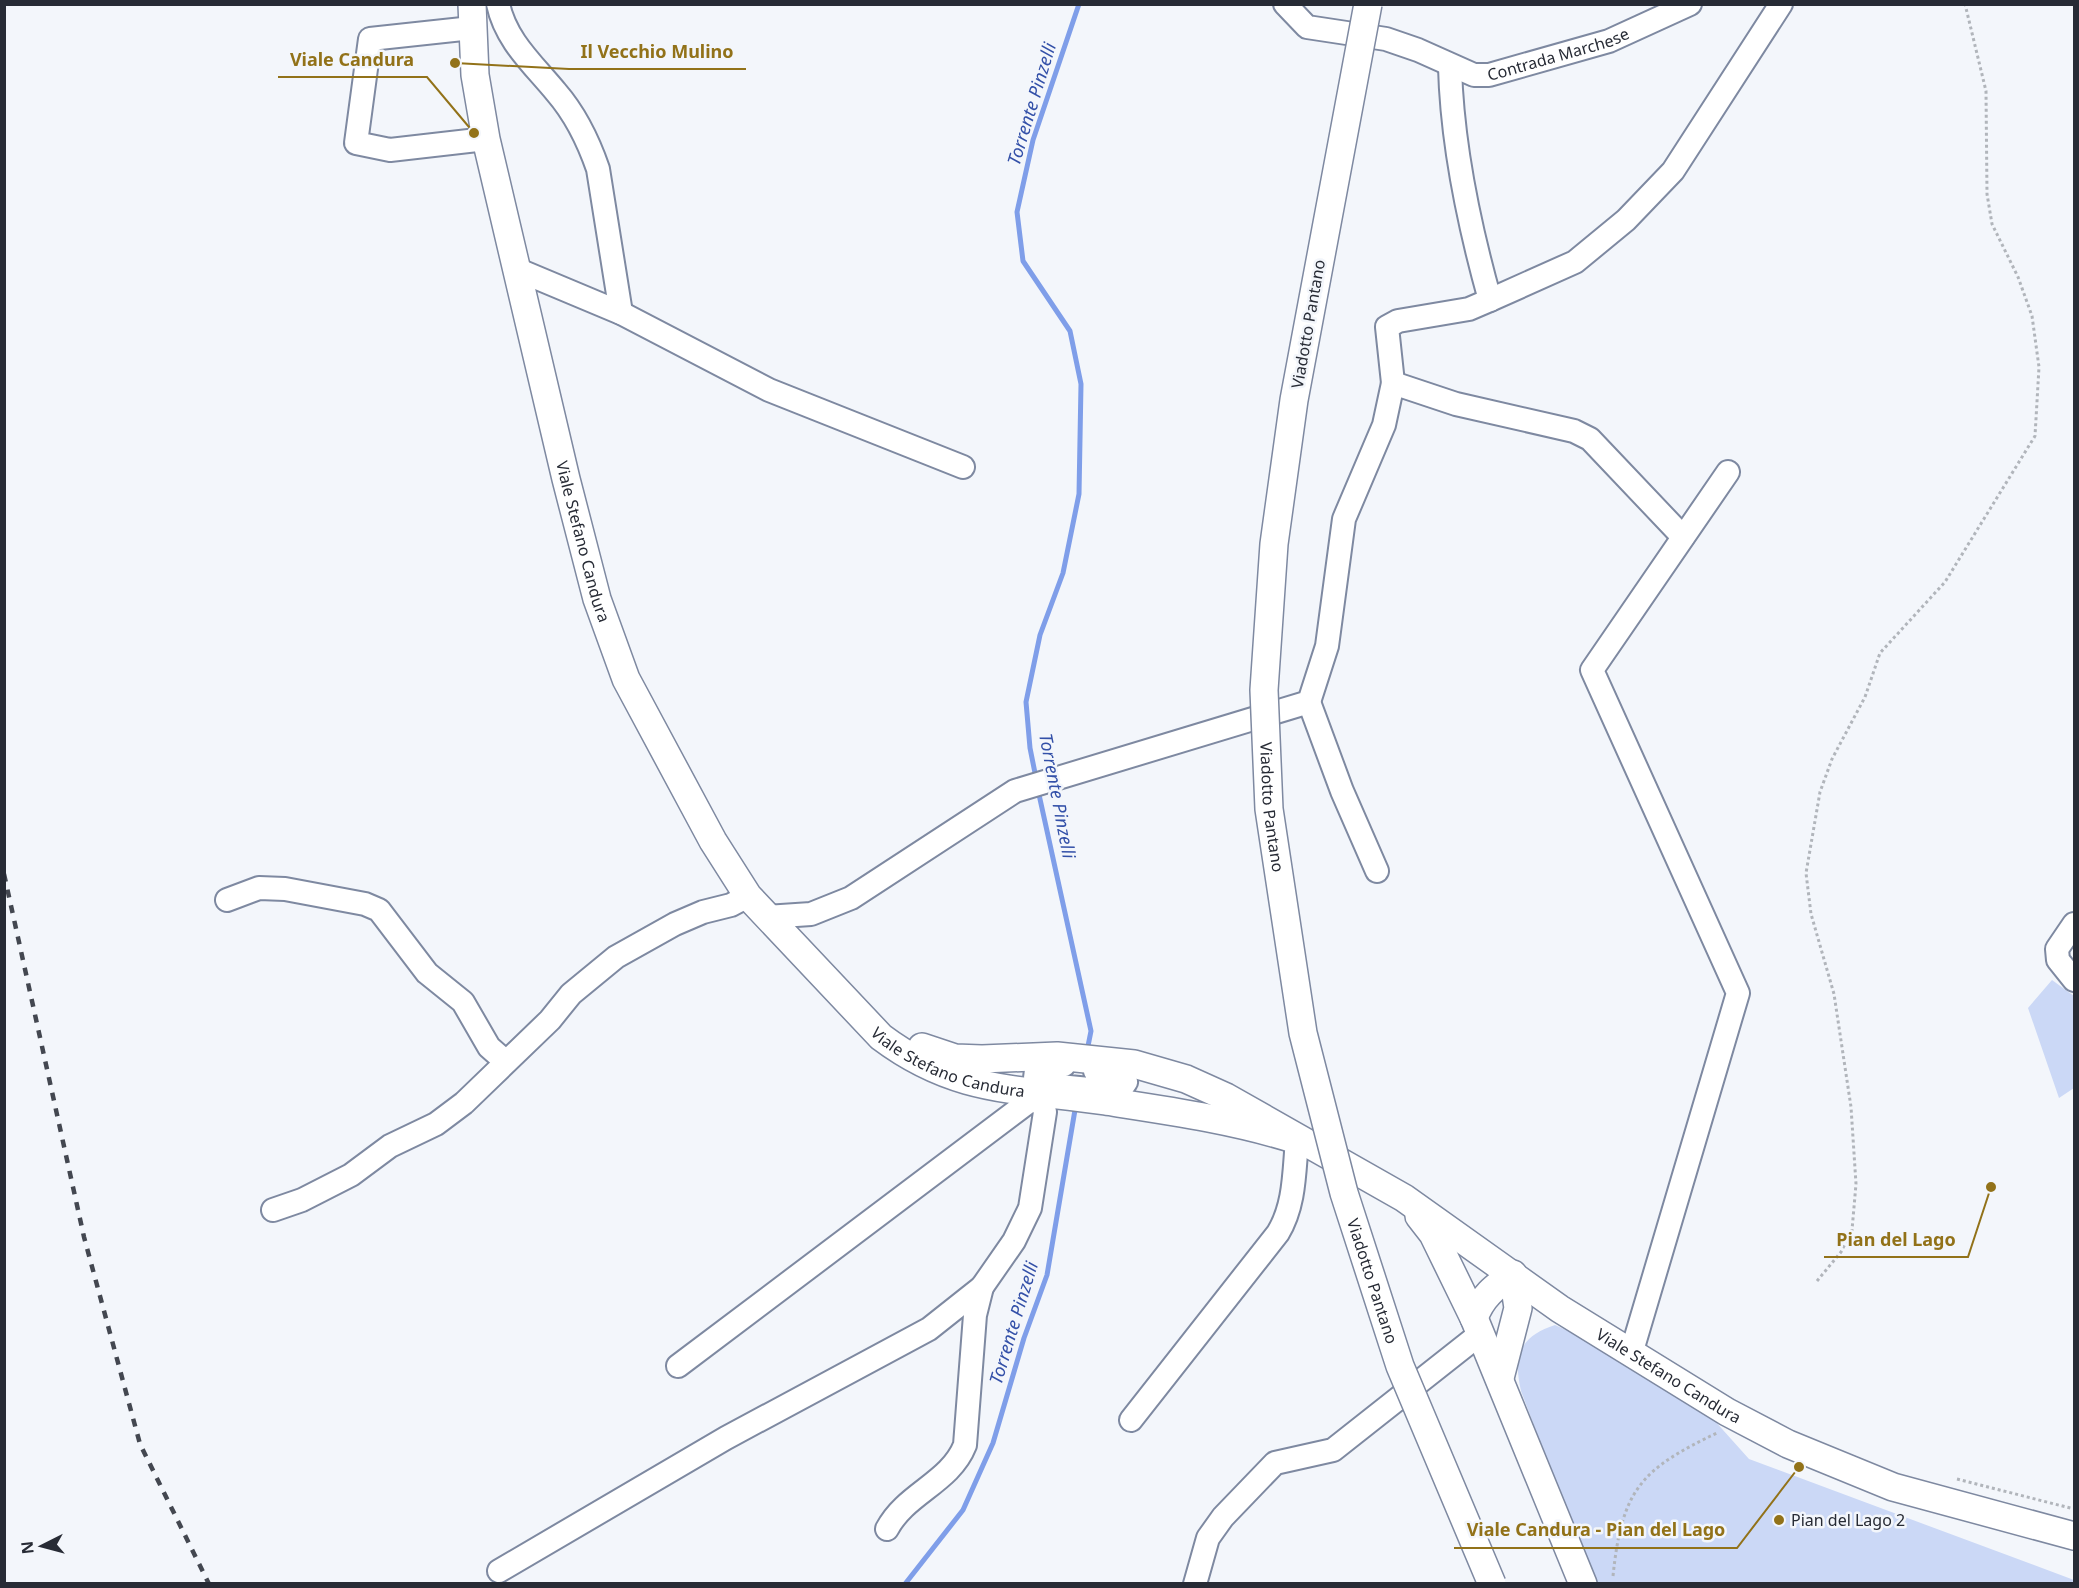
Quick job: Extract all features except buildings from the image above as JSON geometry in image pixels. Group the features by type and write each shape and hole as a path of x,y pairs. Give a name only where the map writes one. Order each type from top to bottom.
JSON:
{"main road":[{"name":"Viadotto Pantano","path":"1368,4 1294,400 1274,544 1264,690 1269,809 1303,1032 1344,1193 1400,1366 1492,1584"},
{"name":"Viale Stefano Candura","path":"472,16 475,75 486,139 566,479 609,635 642,712 713,841 748,896 889,1043 905,1055 936,1070 976,1085 1080,1080 1134,1064 1186,1079 1226,1097 1297,1140 1404,1198 1560,1309 1742,1420 1788,1444 1893,1487 2074,1536"},
{"name":"Viale Stefano Candura","path":"856,1010 912,1044 955,1058 1080,1080 1297,1140"},
{"path":"1404,1198 1433,1234 1477,1326 1583,1583"},
{"path":"1477,1326 1479,1303 1513,1274 1518,1308 1504,1353 1500,1378"},
{"path":"1512,1331 1531,1318 1560,1309"}],"street":[{"path":"498,4 506,30 558,94 583,129 592,150 598,169 621,313"},
{"name":"Contrada Marchese","path":"1285,4 1307,27 1356,33 1418,50 1450,67 1474,75 1489,75 1609,41 1690,4"},
{"path":"1377,871 1342,791 1309,702 1327,646 1344,519 1384,425 1393,383 1387,327 1398,321 1469,309 1575,262 1626,220 1674,171 1781,4"},
{"path":"472,16 370,39 356,143 390,150 486,139"},
{"path":"1450,67 1459,155 1473,241 1490,300"},
{"path":"516,269 621,313 769,390 963,468"},
{"path":"1393,383 1456,404 1574,431 1590,439 1683,537"},
{"path":"1631,1354 1738,993 1592,670 1728,472"},
{"path":"766,917 811,914 851,898 1015,790 1309,702"},
{"path":"227,900 259,888 285,889 365,904 379,910 427,973 463,1002 489,1047 506,1062"},
{"path":"273,1210 302,1200 351,1175 390,1146 436,1124 464,1103 550,1020 571,994 616,957 675,924 703,912 731,905 748,896"},
{"path":"2074,924 2057,949 2058,960 2074,980"},
{"path":"499,1571 726,1438 929,1329 982,1287 1014,1241 1030,1208 1045,1112 1080,1080"},
{"path":"678,1366 1080,1080"},
{"path":"1131,1420 1278,1233 1288,1217 1292,1200 1297,1140"},
{"path":"887,1529 894,1516 909,1501 946,1475 962,1453 968,1420 975,1315 982,1287"},
{"path":"1195,1584 1208,1538 1222,1517 1275,1462 1333,1450 1477,1326"}],"path":[{"path":"1817,1281 1841,1252 1852,1230 1856,1184 1851,1107 1834,994 1811,915 1806,873 1820,792 1833,759 1865,697 1880,653 1945,582 2035,436 2039,367 2032,316 2018,277 1992,224 1987,194 1986,91 1965,4"},
{"path":"1613,1576 1617,1536 1624,1516 1643,1480 1670,1455 1742,1420"},
{"path":"1954,1479 2074,1509"}],"shaded area":[{"path":"2052,980 2074,996 2074,1088 2059,1098 2028,1008"},
{"path":"1555,1325 1584,1338 1706,1411 1749,1459 2074,1580 2074,1583 1593,1583 1521,1391 1519,1379 1519,1358 1526,1342 1533,1335"}],"waterway":[{"name":"Torrente Pinzelli","path":"1036,778 1030,748 1026,702 1040,635 1063,573 1079,494 1081,384 1070,331 1023,261 1017,212 1033,140 1079,4"},
{"name":"Torrente Pinzelli","path":"1038,790 1091,1031 1087,1051"},
{"name":"Torrente Pinzelli","path":"905,1584 963,1510 993,1443 1024,1338 1047,1275 1076,1104"}],"railway":[{"path":"4,874 84,1237 140,1444 209,1584"}],"place":[{"name":"Il Vecchio Mulino","path":"455,63"},
{"name":"Viale Candura","path":"474,133"},
{"name":"Pian del Lago","path":"1991,1187"},
{"name":"Viale Candura - Pian del Lago","path":"1799,1467"},
{"name":"Pian del Lago 2","path":"1779,1520"}]}
